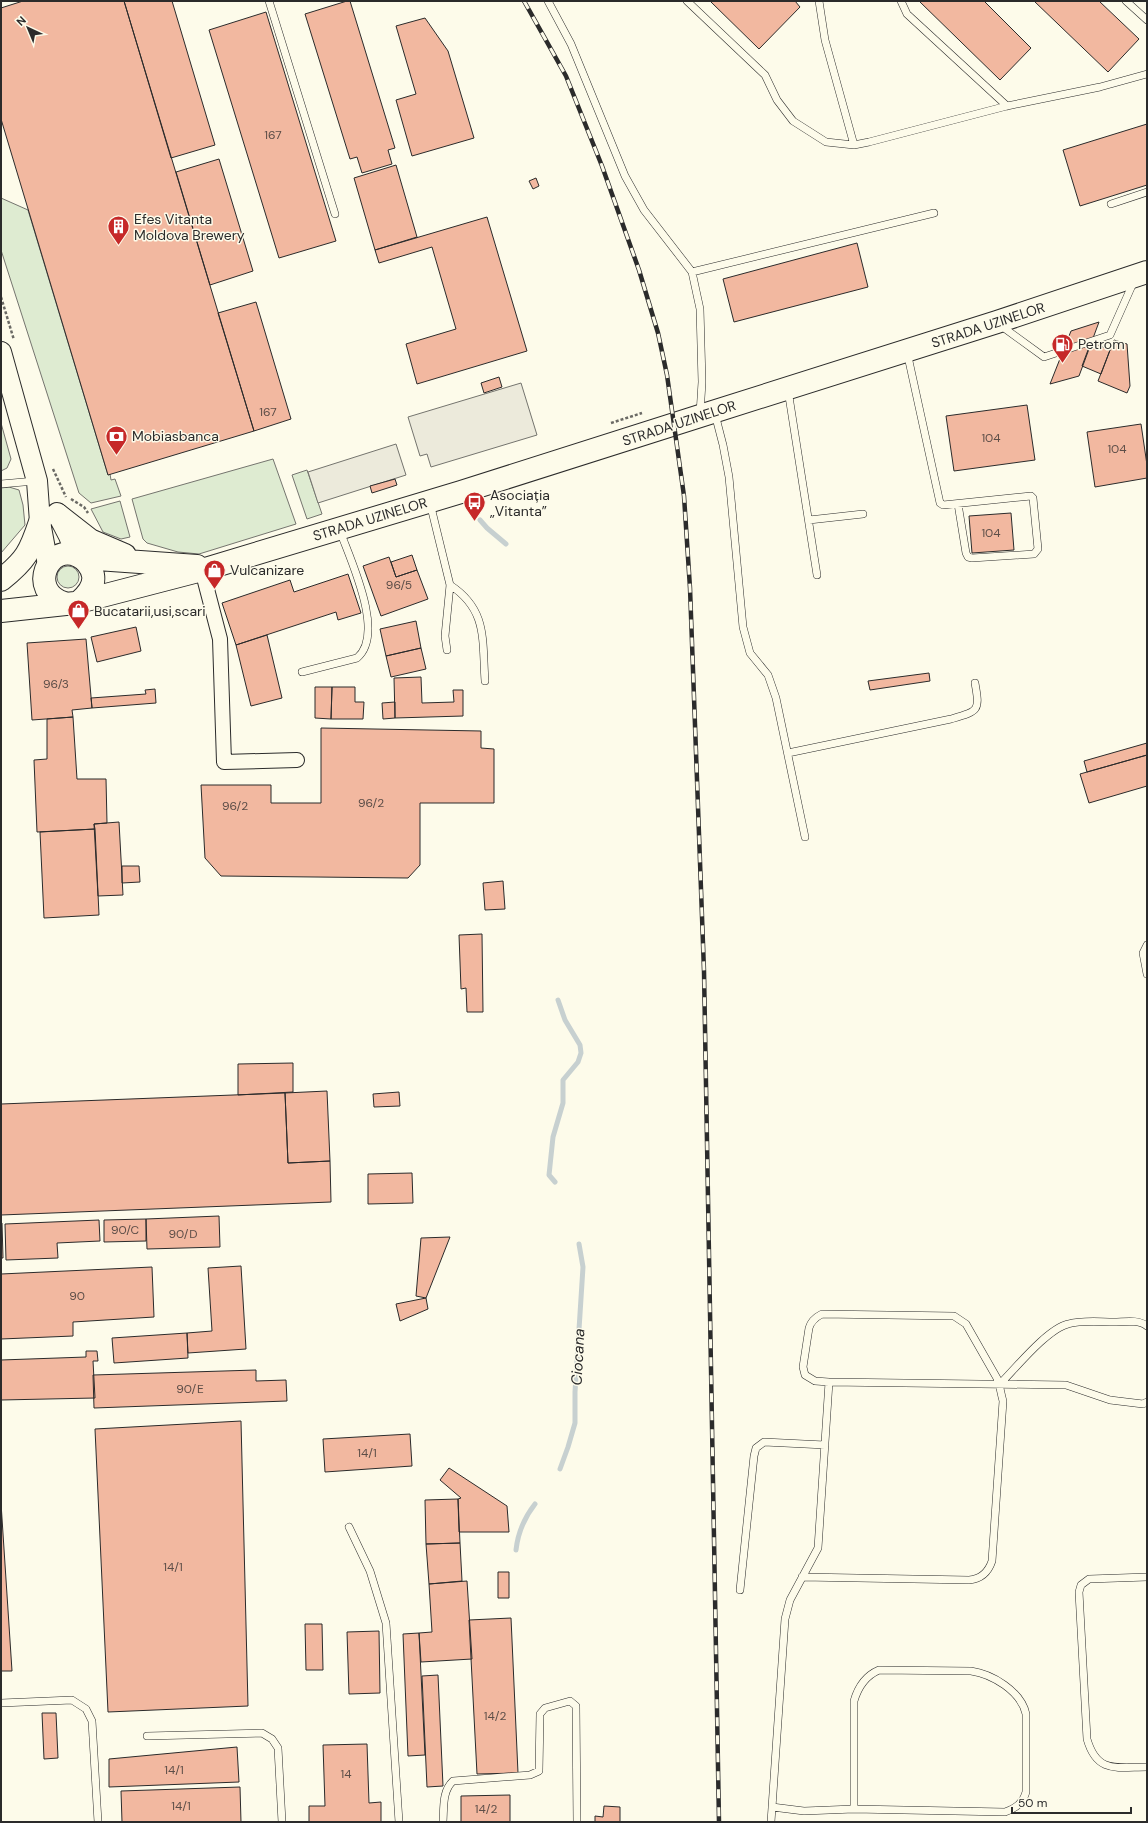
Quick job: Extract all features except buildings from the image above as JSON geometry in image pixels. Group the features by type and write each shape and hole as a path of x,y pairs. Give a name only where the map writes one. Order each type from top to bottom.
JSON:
{"main road":[{"name":"STRADA UZINELOR","path":"1,611 72,602 206,569 339,529 907,351 1142,274"},
{"path":"1,588 46,568 60,556 79,557 88,563 93,577 90,591 72,602 58,601 47,592 45,586 46,568 49,519 6,386 8,347"},
{"path":"49,519 69,536 79,557"},
{"path":"49,519 106,548 143,561"},
{"path":"1,580 22,562 49,519"},
{"name":"STRADA UZINELOR","path":"79,557 143,561 206,569"}],"street":[{"path":"206,569 220,639 224,762 297,760"}],"lane":[{"path":"269,1 335,214"},
{"path":"548,1 571,44 625,176 644,210 692,272 700,310 702,382 707,414 723,445 729,478 743,627 750,653 768,675 772,684 805,837"},
{"path":"686,1 765,75 777,100 793,121 826,142 854,145 1007,106 1100,87 1147,74"},
{"path":"819,1 825,40 854,145"},
{"path":"901,1 906,14 1007,106"},
{"path":"1126,1 1147,20"},
{"path":"1110,204 1147,192"},
{"path":"692,272 934,213"},
{"path":"996,322 1044,357 1110,335 1142,274"},
{"path":"907,351 940,503 943,505 958,504 1031,496 1033,498 1038,549 1034,554 968,557 966,553 958,504"},
{"path":"788,388 817,575"},
{"path":"1,484 37,481"},
{"path":"429,501 450,585 446,628 446,650"},
{"path":"809,520 863,514"},
{"path":"302,672 357,658 366,646 366,608 339,529"},
{"path":"450,585 461,592 469,601 479,618 485,681"},
{"path":"788,753 970,713 978,704 975,683"},
{"path":"1147,945 1143,953 1147,974"},
{"path":"802,1577 969,1580 976,1579 988,1572 992,1561 1003,1401 999,1385 998,1380 966,1324 954,1316 822,1314 818,1316 810,1323 804,1372 809,1378 815,1381 829,1382 999,1385 1066,1386 1110,1400 1142,1404 1147,1402"},
{"path":"999,1385 1047,1337 1057,1328 1066,1324 1077,1322 1136,1322 1147,1326"},
{"path":"771,1822 785,1619 790,1600 818,1548 829,1382"},
{"path":"740,1590 756,1448 764,1442 825,1445"},
{"path":"349,1527 370,1571 386,1623 399,1822"},
{"path":"1147,1578 1089,1579 1081,1585 1079,1592 1087,1739 1090,1751 1099,1762 1111,1767 1147,1767"},
{"path":"772,1807 804,1811 854,1809 1005,1812 1013,1809 1024,1799 1026,1792 1026,1714 1024,1705 1006,1687 981,1672 879,1670 871,1674 863,1681 854,1701 854,1809"},
{"path":"1,1703 72,1700 86,1709 92,1721 98,1822"},
{"path":"443,1822 445,1797 447,1790 453,1781 530,1775 539,1771 540,1714 545,1708 570,1700 576,1706 577,1822"},
{"path":"147,1736 262,1733 272,1739 278,1748 282,1822"}],"path":[{"path":"1,298 8,347"},
{"path":"605,425 642,413"},
{"path":"51,462 66,497 84,507 92,518"}],"green space":[{"path":"1,198 28,210 108,475 110,474 111,480 115,479 121,496 91,503 79,493 1,250"},
{"path":"1,423 11,459 7,468 1,471"},
{"path":"273,459 296,524 199,554 178,552 147,543 143,539 132,499"},
{"path":"307,470 322,514 307,519 292,475"},
{"path":"9,487 19,490 23,505 25,525 1,553 1,488"},
{"path":"120,501 130,537 121,539 103,532 91,509"},
{"path":"68,566 76,569 79,577 76,585 68,588 60,585 57,577 60,569"}],"shaded area":[{"path":"521,383 537,435 431,467 427,454 420,456 408,417"},
{"path":"396,444 406,475 318,503 308,472"}],"waterway":[{"name":"Ciocana","path":"480,520 506,544"},
{"name":"Ciocana","path":"555,1182 549,1175 553,1137 563,1103 563,1080 578,1062 581,1053 580,1045 565,1020 558,1000"},
{"name":"Ciocana","path":"560,1469 575,1423 575,1392 583,1267 579,1244"},
{"name":"Ciocana","path":"516,1550 518,1537 522,1526 535,1504"}],"railway":[{"path":"524,1 566,76 602,166 639,270 658,333 667,375 684,496 690,588 704,971 719,1822"}],"place":[{"name":"Efes Vitanta Moldova Brewery","path":"119,246"},
{"name":"Petrom","path":"1063,364"},
{"name":"Mobiasbanca","path":"116,456"},
{"name":"Asociația „Vitanta”","path":"474,522"},
{"name":"Vulcanizare","path":"215,590"},
{"name":"Bucatarii,usi,scari","path":"79,630"}]}
